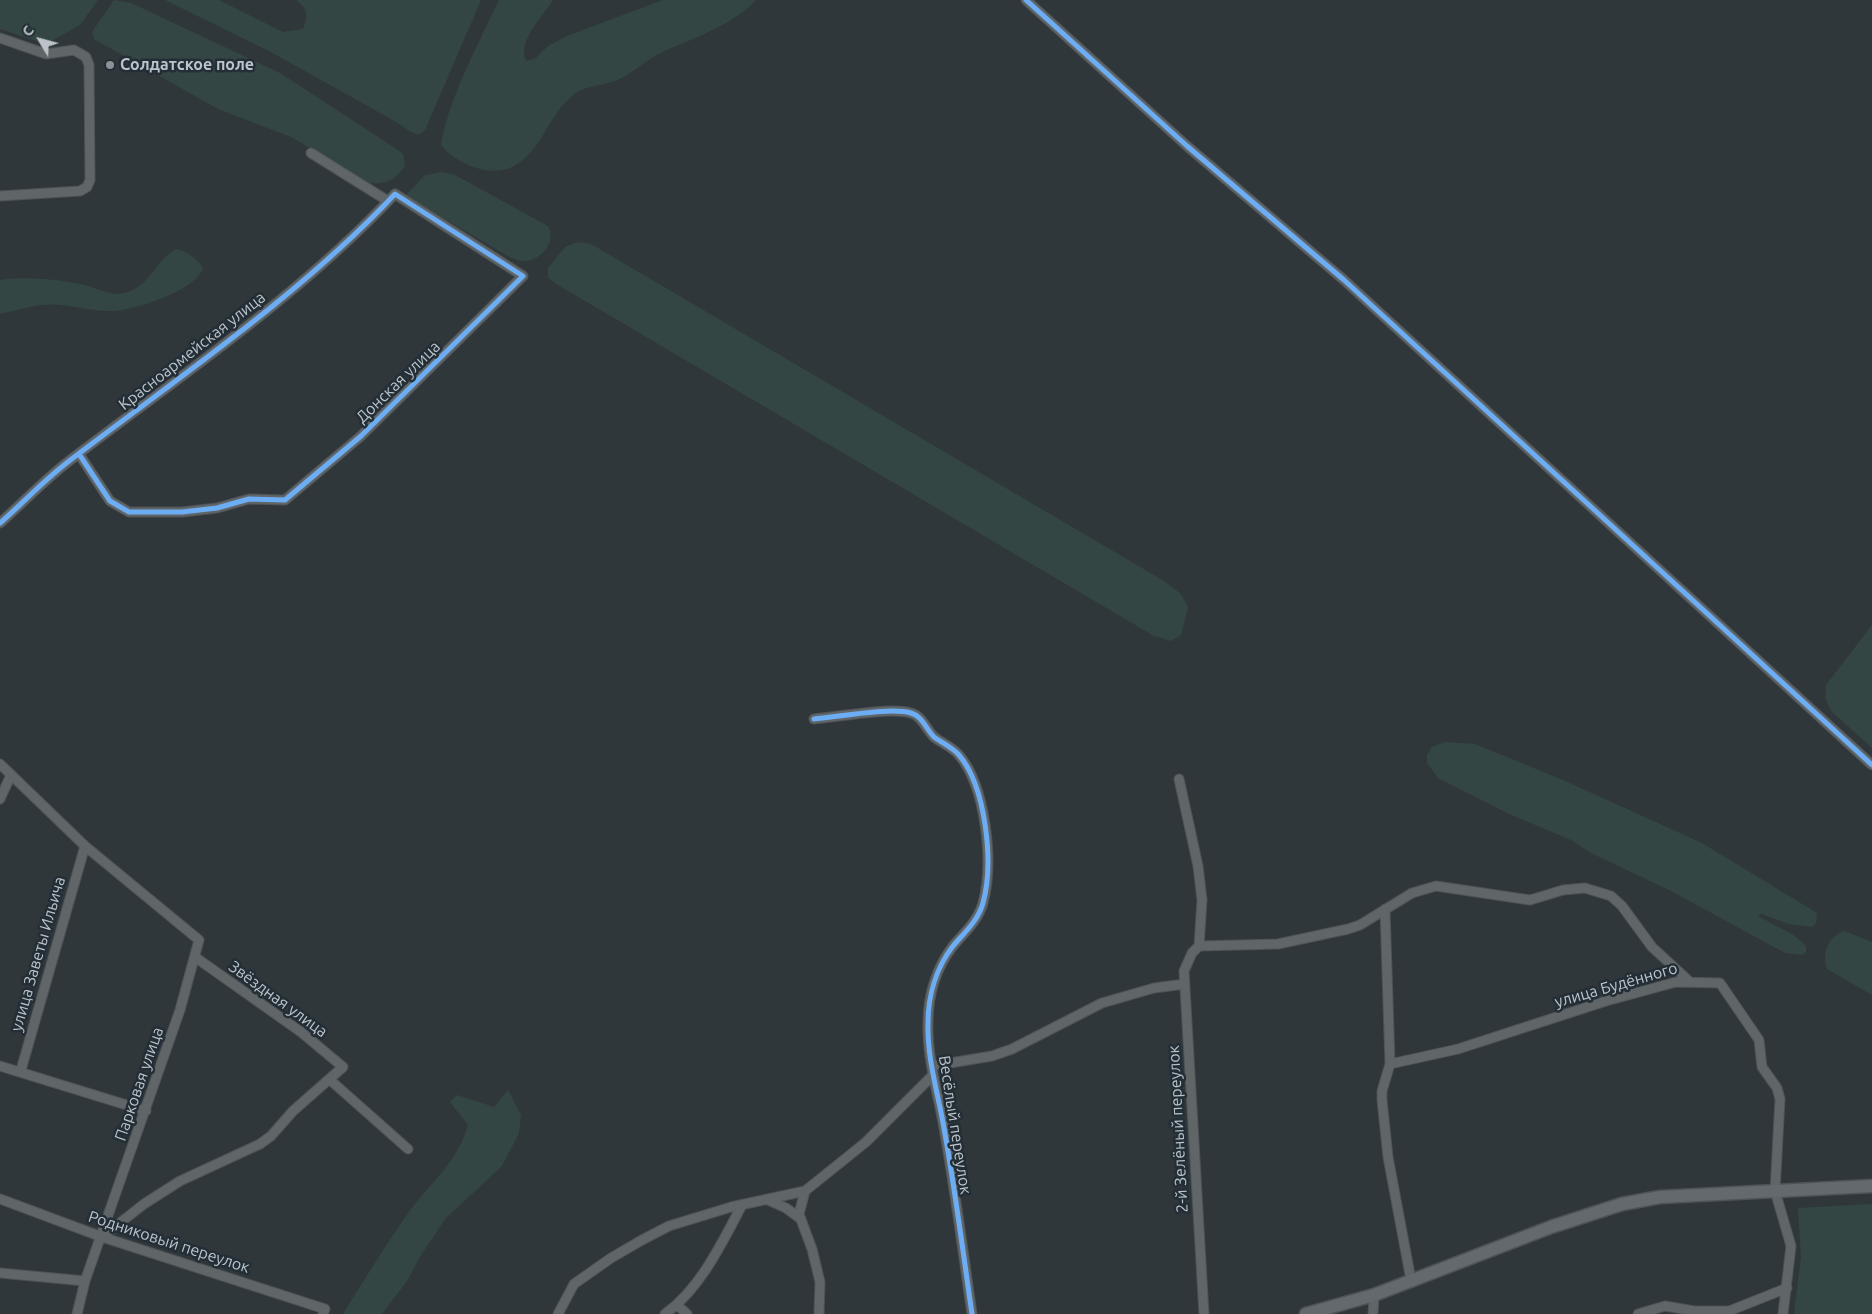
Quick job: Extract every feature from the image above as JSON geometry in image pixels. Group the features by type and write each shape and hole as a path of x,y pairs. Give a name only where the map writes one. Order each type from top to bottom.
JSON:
{"main road":[{"path":"1306,1314 1374,1295 1551,1227 1622,1204 1660,1197 1872,1186"}],"street":[{"path":"1026,0 1187,146 1344,280 1872,765"},
{"path":"0,38 46,54 74,50 86,57 89,66 90,180 87,187 80,192 0,196"},
{"path":"310,153 388,201"},
{"name":"Красноармейская улица","path":"0,524 79,454 318,270 395,194 524,276"},
{"name":"Донская улица","path":"79,454 110,501 129,512 182,512 217,508 250,499 285,500 359,438 524,276"},
{"name":"Весёлый переулок","path":"814,719 886,712 910,712 918,716 934,736 959,755 976,789 984,819 988,851 983,903 975,921 955,944 940,966 930,1000 928,1024 932,1071 944,1127 972,1314"},
{"path":"0,764 85,846"},
{"path":"0,799 11,775"},
{"name":"2-й Зелёный переулок","path":"1178,779 1198,866 1202,900 1199,946 1187,962 1184,984 1204,1314"},
{"name":"Парковая улица","path":"77,1314 85,1281 180,1010 199,940 85,846"},
{"name":"улица Заветы Ильича","path":"21,1070 85,846"},
{"path":"1199,946 1278,944 1348,930 1412,893 1436,886 1530,900 1563,890 1585,888 1611,896 1622,906 1652,947 1689,981"},
{"path":"1385,909 1390,1064 1382,1091 1382,1100 1388,1157 1411,1280"},
{"name":"Звёздная улица","path":"195,957 301,1032 343,1067 330,1079"},
{"name":"улица Будённого","path":"1390,1064 1458,1049 1606,1001 1676,982 1720,983 1759,1040 1762,1067 1777,1088 1780,1099 1775,1191"},
{"name":"Весёлый переулок","path":"558,1314 574,1284 610,1258 669,1226 742,1204 805,1191 866,1142 932,1071 1012,1049 1102,1003 1154,988 1184,984"},
{"path":"0,1066 21,1070 146,1111"},
{"path":"102,1237 144,1204 180,1181 260,1144 293,1111 330,1079 408,1149"},
{"path":"805,1191 800,1208 801,1219 812,1249 820,1282 819,1314"},
{"path":"1775,1191 1791,1246 1783,1314"},
{"name":"Родниковый переулок","path":"0,1198 102,1237 325,1309 323,1314"},
{"path":"768,1200 786,1208 801,1219"},
{"path":"665,1314 677,1306 701,1274 742,1204"},
{"path":"0,1273 85,1281"},
{"path":"1638,1314 1665,1306 1694,1311 1725,1312 1787,1288"},
{"path":"1373,1314 1374,1295"},
{"path":"677,1306 687,1314"}],"green space":[{"path":"0,0 98,0 80,25 46,44 0,29"},
{"path":"114,0 131,3 280,73 395,148 403,154 405,166 391,180 381,183 370,183 291,137 218,109 94,39 92,32"},
{"path":"165,0 219,0 283,32 303,29 306,13 303,6 296,0 481,0 425,130 419,135 269,51"},
{"path":"499,0 553,0 528,37 524,53 526,61 536,58 548,46 567,36 663,0 756,0 746,10 723,25 655,56 619,79 577,92 564,103 531,152 512,167 494,171 484,170 464,163 447,152 441,145 457,90"},
{"path":"442,172 455,175 548,226 551,238 543,253 533,260 527,261 511,258 411,199 407,194 425,175"},
{"path":"578,242 591,244 1164,581 1181,594 1188,607 1181,635 1171,641 1154,636 558,285 548,278 548,268 565,247"},
{"path":"176,249 192,256 203,268 190,284 150,303 113,311 50,304 0,314 0,280 18,278 51,279 86,285 110,293 122,294 136,289 142,284 169,253"},
{"path":"1872,625 1872,748 1832,712 1825,698 1826,685"},
{"path":"1445,742 1475,744 1563,780 1702,843 1817,913 1816,923 1812,927 1789,924 1761,914 1758,916 1795,936 1806,946 1806,952 1802,955 1785,953 1671,891 1591,853 1571,840 1509,814 1438,778 1427,763 1427,755 1432,747"},
{"path":"1845,931 1872,942 1872,995 1827,969 1825,958 1828,946 1835,936"},
{"path":"508,1090 521,1115 519,1133 502,1166 446,1218 421,1255 407,1281 382,1314 343,1314 408,1213 457,1151 468,1125 450,1102 457,1095 494,1107"},
{"path":"1872,1204 1872,1314 1794,1314 1801,1257 1798,1208"}],"cycle path":[{"path":"1026,0 1187,146 1344,280 1872,765"},
{"path":"0,523 63,465 280,300 358,231 395,194 523,276 361,436 285,500 249,499 217,508 182,512 129,512 110,501 79,454"},
{"path":"814,719 890,711 911,713 921,720 934,737 959,755 976,786 985,826 987,847 988,868 983,903 974,921 953,946 942,964 931,993 928,1013 931,1063 948,1151 972,1314"}],"place":[{"name":"Солдатское поле","path":"110,65"}]}
